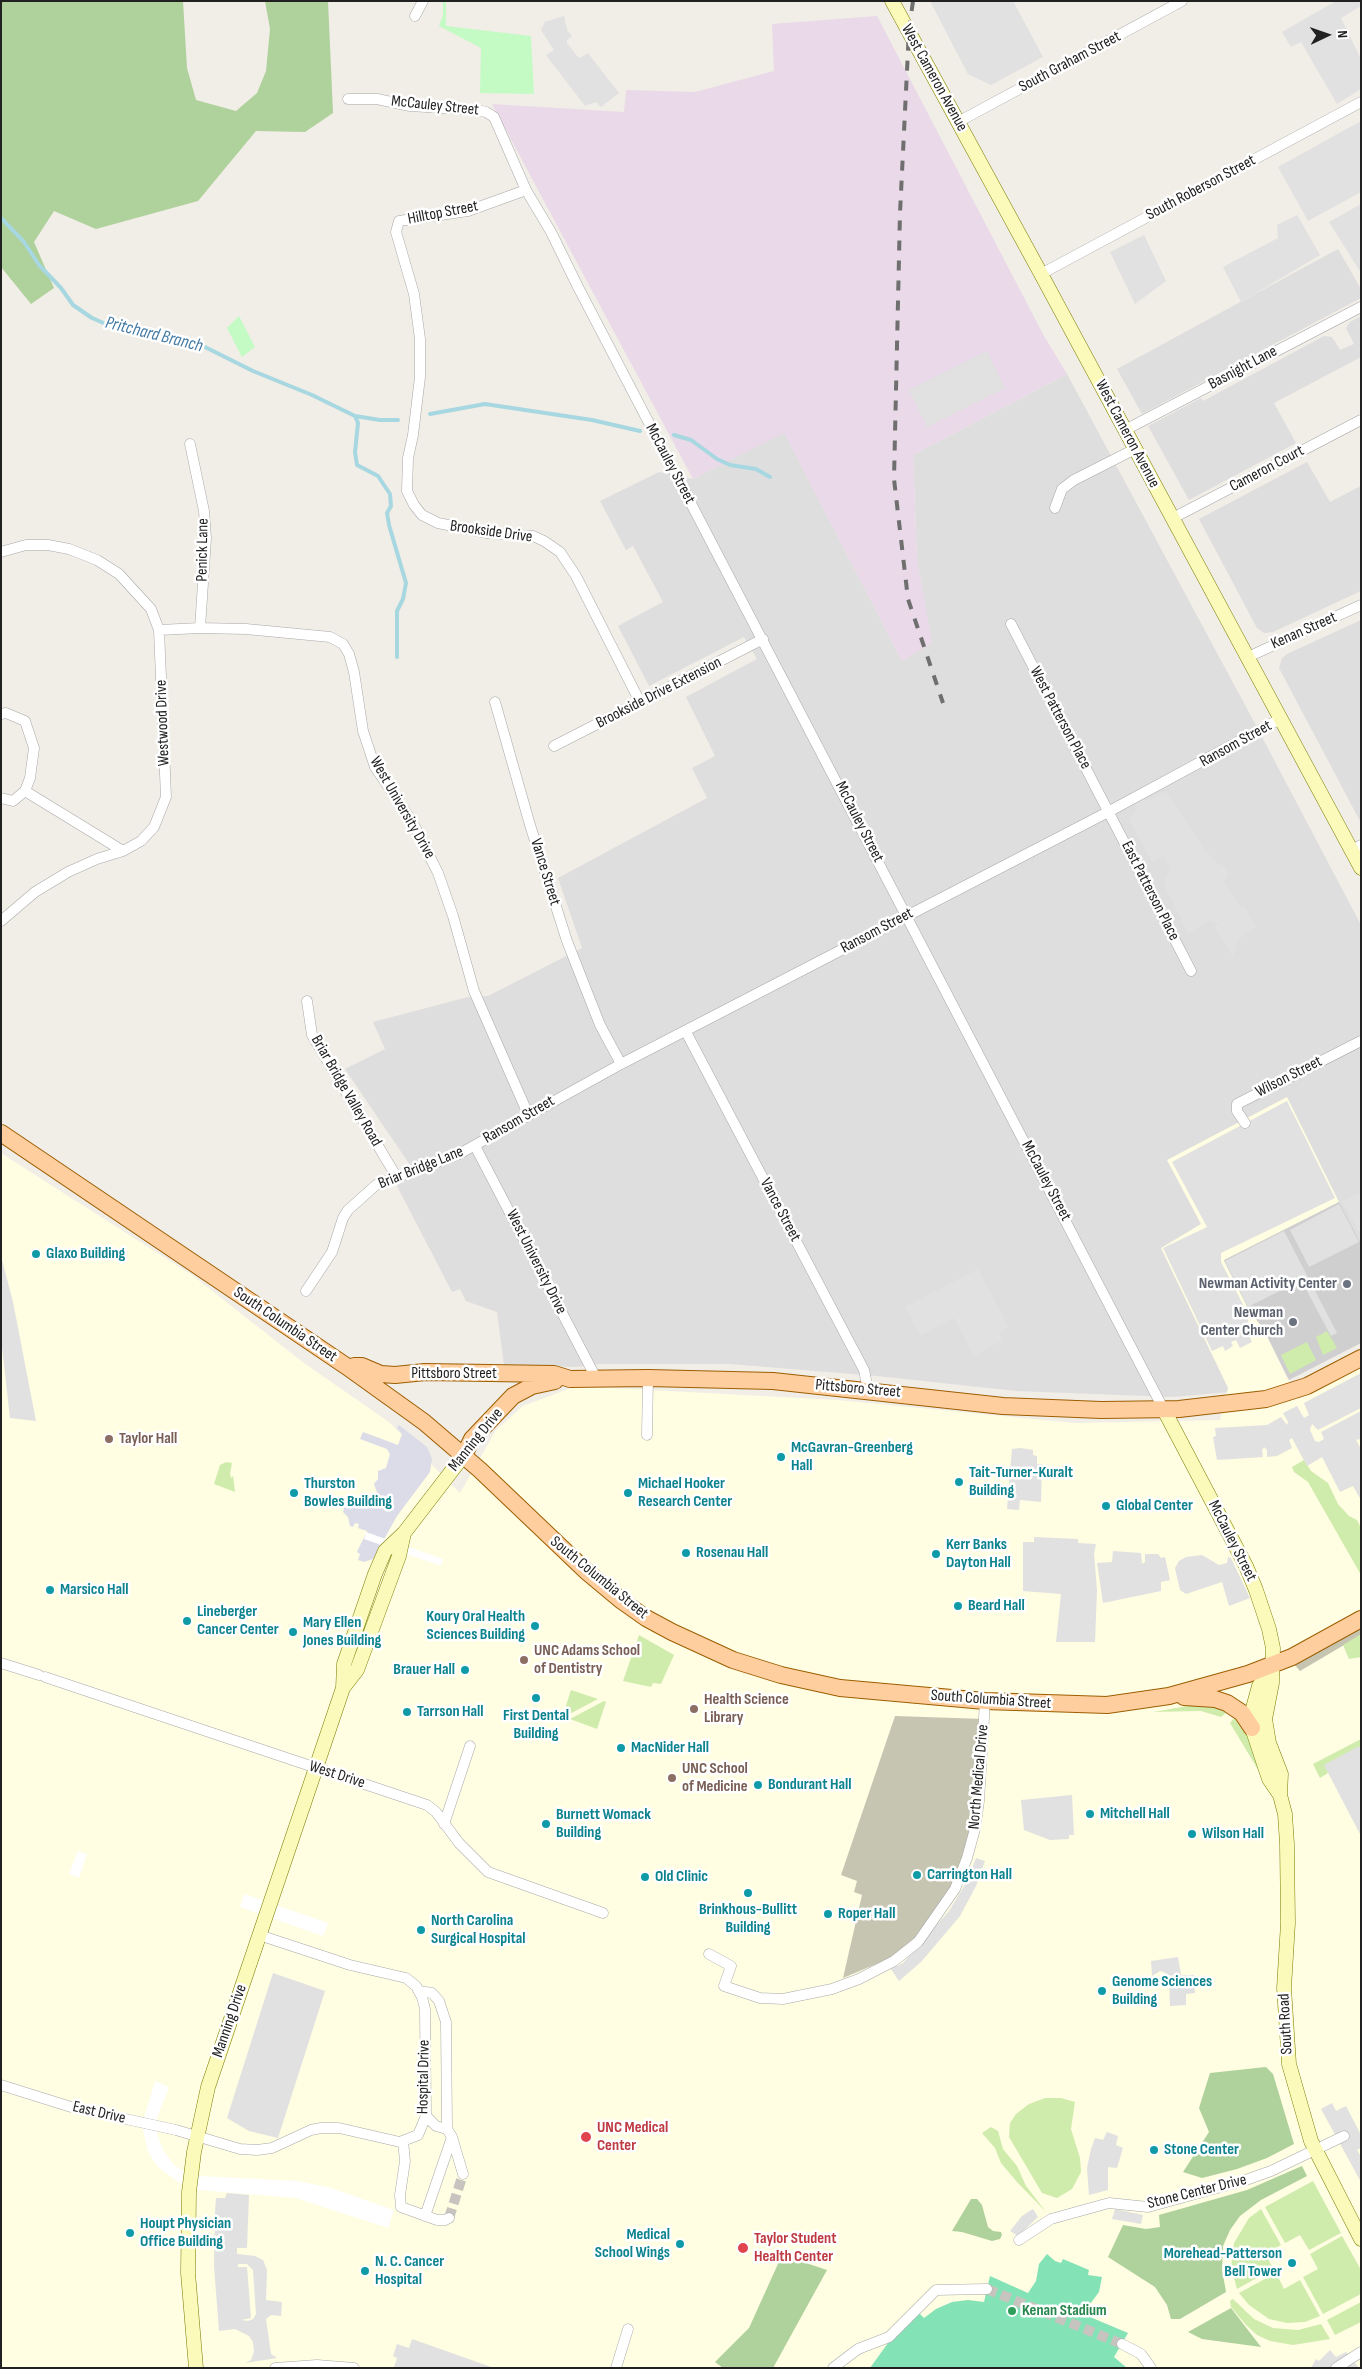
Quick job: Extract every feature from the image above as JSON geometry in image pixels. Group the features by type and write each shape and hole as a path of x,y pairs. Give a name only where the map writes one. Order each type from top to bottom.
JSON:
{"main road":[{"name":"South Columbia Street","path":"1,1133 346,1366 424,1422 464,1455 586,1572 646,1618 694,1644 754,1668 823,1685 986,1701 1083,1706 1134,1702 1169,1696 1224,1682 1272,1665 1308,1649 1361,1618"},
{"name":"Pittsboro Street","path":"346,1366 362,1366 389,1375 425,1372 554,1374 570,1379 648,1378 773,1381 1012,1406 1101,1410 1164,1410 1266,1399 1287,1394 1307,1386 1361,1358"},
{"name":"Manning Drive","path":"464,1455 472,1439 513,1396 540,1384 570,1379"},
{"path":"1169,1696 1216,1699 1227,1703 1242,1713 1252,1728"}],"street":[{"path":"415,16 424,1"},
{"name":"West Cameron Avenue","path":"892,1 1280,719 1356,848 1361,868"},
{"name":"South Graham Street","path":"958,122 1182,1"},
{"name":"McCauley Street","path":"348,98 377,99 410,106 486,112 494,117 526,190 551,232 1256,1590 1272,1641 1272,1665"},
{"name":"South Roberson Street","path":"1041,274 1361,102"},
{"name":"Hilltop Street","path":"396,232 399,221 468,211 526,190"},
{"name":"Brookside Drive","path":"396,232 414,294 420,339 418,403 406,477 407,490 414,505 422,515 438,523 487,533 533,536 560,552 576,576 640,702"},
{"name":"Basnight Lane","path":"1125,430 1361,307"},
{"name":"Cameron Court","path":"1173,518 1361,420"},
{"name":"Penick Lane","path":"190,444 204,511 206,538 200,628"},
{"path":"1055,508 1062,489 1074,480 1135,449"},
{"name":"Westwood Drive","path":"1,552 26,545 48,545 69,549 97,560 119,574 151,609 159,630 166,797 154,827 141,841 122,851 97,858 68,872 35,892 1,921"},
{"name":"Kenan Street","path":"1248,657 1361,605"},
{"name":"West Patterson Place","path":"1011,624 1108,812"},
{"name":"West University Drive","path":"159,630 200,628 246,629 330,637 342,644 352,663 364,731 375,767 413,823 438,873 453,916 474,991 528,1114"},
{"name":"Brookside Drive Extension","path":"554,746 763,639"},
{"name":"Vance Street","path":"495,702 533,834 567,941 600,1025 621,1064"},
{"path":"1,714 6,713 25,721 34,748 30,778 25,790 13,801 1,798"},
{"name":"Ransom Street","path":"475,1146 528,1114 621,1064 1108,812 1280,719"},
{"path":"25,790 122,851"},
{"name":"East Patterson Place","path":"1108,812 1191,971"},
{"name":"Briar Bridge Valley Road","path":"307,1001 312,1035 396,1176"},
{"name":"Vance Street","path":"686,1032 864,1370 868,1390"},
{"name":"Wilson Street","path":"1245,1123 1237,1111 1237,1104 1361,1041"},
{"name":"West University Drive","path":"475,1146 596,1378"},
{"name":"Briar Bridge Lane","path":"306,1291 332,1252 343,1218 348,1210 366,1192 396,1176 427,1168 475,1146"},
{"path":"647,1435 648,1378"},
{"name":"Manning Drive","path":"196,2368 190,2317 189,2192 197,2137 208,2086 343,1688 344,1664 375,1574 385,1550 404,1532 464,1455"},
{"name":"West Drive","path":"1,1663 427,1805 436,1812 459,1843 488,1872 603,1913"},
{"name":"South Road","path":"1272,1665 1259,1686 1253,1708 1252,1728 1269,1779 1280,1794"},
{"name":"South Road","path":"1272,1665 1272,1683 1265,1719 1270,1743 1281,1774 1280,1794 1286,1821 1288,1923 1284,1988 1286,2034 1293,2085 1315,2151 1361,2239"},
{"name":"North Medical Drive","path":"709,1954 731,1966 724,1986 760,1998 783,1999 832,1989 859,1979 894,1961 918,1942 954,1889 967,1858 975,1829 979,1801 986,1701"},
{"path":"444,1824 470,1746"},
{"path":"259,1935 350,1965 406,1978 419,1991 432,1994 439,2001 446,2022 449,2133 463,2174"},
{"name":"Hospital Drive","path":"404,2141 418,2135 426,2116 425,2009 419,1991"},
{"name":"East Drive","path":"1,2085 71,2107 197,2137"},
{"path":"426,2116 436,2126 449,2133"},
{"path":"197,2137 222,2145 250,2150 272,2148 311,2130 330,2128 404,2141 405,2162 400,2201 401,2207 442,2221 449,2218"},
{"path":"424,2216 449,2133"},
{"name":"Stone Center Drive","path":"1019,2240 1051,2219 1108,2203 1148,2207 1243,2181 1315,2151 1344,2136"},
{"path":"833,2368 858,2349 889,2337 936,2290 987,2289"},
{"path":"616,2368 628,2329"},
{"path":"1122,2344 1141,2354 1151,2368"},
{"path":"1336,2368 1361,2352"},
{"path":"275,2368 307,2365 354,2368"}],"shaded area":[{"path":"930,1 1013,1 1043,57 991,85 968,74"},
{"path":"1336,1 1361,1 1361,6 1341,18 1361,59 1361,89 1337,104 1301,42 1291,47 1282,32"},
{"path":"564,16 567,30 572,36 567,40 567,43 580,58 588,53 619,93 601,107 596,102 585,106 546,55 554,50 541,30 545,22"},
{"path":"877,16 1044,336 1067,374 913,455 917,559 932,643 902,661 784,433 693,479 492,104 624,112 626,90 695,92 774,71 772,24"},
{"path":"1361,121 1361,192 1308,221 1278,167"},
{"path":"1361,204 1361,273 1329,222"},
{"path":"1297,215 1320,255 1241,302 1223,267 1278,238 1277,225"},
{"path":"1144,235 1166,281 1135,304 1110,252"},
{"path":"1338,249 1361,289 1361,298 1142,414 1117,369"},
{"path":"1361,316 1361,357 1274,403 1296,443 1189,500 1148,426 1201,398 1203,401 1324,336 1332,337 1340,350 1354,344 1346,328 1350,322"},
{"path":"987,351 1005,388 927,427 909,390"},
{"path":"1067,374 1361,925 1361,1342 1295,1376 1241,1391 1173,1397 1016,1391 877,1376 730,1364 599,1364 576,1367 504,1365 497,1312 466,1301 460,1289 452,1292 397,1186 410,1165 345,1069 385,1049 373,1022 468,997 488,996 582,948 558,878 707,798 692,768 715,756 686,697 757,659 744,637 649,686 618,626 663,602 633,546 626,550 600,501 659,472 693,479 784,432 902,661 931,642 917,559 913,455"},
{"path":"1307,462 1330,502 1361,486 1361,591 1273,632 1264,633 1257,628 1199,519"},
{"path":"1361,620 1361,823 1279,668 1282,658 1287,654"},
{"path":"1166,791 1204,848 1216,863 1226,867 1229,873 1224,881 1240,907 1245,906 1256,927 1245,932 1238,941 1233,956 1214,927 1219,923 1208,921 1188,934 1165,887 1166,875 1171,871 1170,867 1163,856 1152,862 1129,820 1136,808 1133,803 1144,798 1146,801"},
{"path":"1287,1097 1339,1202 1224,1261 1250,1312 1263,1328 1298,1399 1361,1367 1361,2368 1,2368 1,1153 192,1275 304,1363 389,1422 460,1493 496,1430 523,1406 576,1386 838,1400 1075,1423 1220,1420 1228,1388 1161,1248 1201,1224 1167,1160"},
{"path":"1287,1101 1335,1198 1221,1253 1221,1262 1248,1314 1248,1333 1252,1342 1240,1348 1236,1340 1231,1342 1233,1346 1225,1351 1223,1346 1212,1351 1163,1248 1207,1227 1172,1162"},
{"path":"1361,1192 1361,1233 1360,1234 1342,1201"},
{"path":"1339,1202 1361,1244 1361,1343 1289,1380 1263,1328 1250,1312 1224,1260"},
{"path":"1339,1204 1359,1242 1309,1267 1290,1230"},
{"path":"1284,1231 1337,1333 1331,1336 1301,1280 1248,1307 1225,1261"},
{"path":"1,1256 13,1302 36,1421 10,1418 1,1338"},
{"path":"978,1269 1009,1327 999,1333 1003,1340 974,1356 954,1318 920,1336 905,1307"},
{"path":"1361,1373 1361,1408 1318,1430 1312,1424 1310,1430 1315,1441 1319,1442 1324,1439 1321,1432 1361,1411 1361,1442 1359,1439 1356,1440 1361,1449 1361,1500 1353,1486 1340,1492 1322,1457 1307,1466 1292,1438 1289,1440 1292,1448 1277,1456 1267,1457 1267,1450 1264,1447 1262,1450 1263,1457 1217,1460 1213,1437 1216,1436 1215,1428 1267,1425 1281,1417 1287,1425 1288,1422 1283,1413 1297,1406 1304,1418 1309,1415 1304,1403"},
{"path":"399,1425 427,1447 432,1459 430,1472 397,1516 373,1559 364,1562 358,1560 360,1554 357,1552 367,1531 358,1528 359,1524 355,1523 353,1527 350,1526 348,1517 343,1512 345,1505 353,1505 357,1500 361,1501 364,1506 373,1504 377,1492 374,1484 378,1479 378,1471 386,1468 390,1454 387,1449 360,1439 363,1432 398,1445 402,1434 397,1428"},
{"path":"1012,1449 1033,1450 1033,1455 1037,1456 1037,1464 1042,1464 1041,1502 1020,1500 1019,1510 1007,1509"},
{"path":"1034,1537 1078,1539 1078,1543 1096,1544 1094,1554 1097,1590 1095,1642 1056,1642 1061,1594 1023,1591 1023,1542 1034,1542"},
{"path":"1113,1551 1141,1553 1142,1564 1145,1562 1145,1554 1158,1554 1161,1558 1165,1557 1170,1580 1161,1582 1161,1591 1103,1603 1097,1563 1112,1562"},
{"path":"1202,1555 1219,1565 1227,1563 1228,1557 1231,1558 1250,1598 1229,1606 1222,1582 1186,1594 1180,1590 1175,1568 1179,1561 1186,1557"},
{"path":"1361,1628 1361,1635 1300,1671 1294,1664"},
{"path":"895,1716 984,1719 969,1851 944,1906 907,1951 843,1978 862,1895 854,1892 857,1881 841,1875"},
{"path":"1359,1746 1361,1750 1361,1836 1324,1765"},
{"path":"1072,1795 1074,1835 1069,1835 1069,1839 1050,1840 1024,1830 1021,1800"},
{"path":"976,1858 985,1861 976,1886 960,1916 921,1962 899,1981 891,1969 903,1963 949,1911 967,1881"},
{"path":"1178,1957 1181,1975 1194,1975 1195,1993 1186,1994 1186,2005 1170,2006 1169,1977 1160,1971 1152,1976 1151,1961"},
{"path":"273,1973 325,1991 278,2138 249,2131 227,2118"},
{"path":"1332,2103 1336,2111 1346,2106 1361,2135 1361,2148 1357,2150 1361,2157 1361,2182 1321,2109"},
{"path":"1107,2132 1118,2136 1116,2145 1123,2148 1117,2168 1108,2167 1108,2190 1089,2195 1087,2168 1091,2149 1095,2138 1103,2140"},
{"path":"227,2193 249,2195 247,2248 237,2248 237,2254 255,2256 263,2260 267,2270 266,2300 282,2302 281,2316 271,2315 266,2319 271,2354 277,2358 245,2363 251,2360 254,2352 253,2342 249,2336 235,2329 219,2331 214,2266 215,2211 216,2198 225,2198","holes":["238,2264 247,2264 253,2270 256,2314 253,2319 248,2321 241,2320 251,2318 247,2267 238,2267"]},
{"path":"1033,2209 1038,2217 1018,2236 1010,2231 1022,2216"},
{"path":"1115,2209 1143,2215 1141,2224 1112,2219"},
{"path":"412,2339 494,2368 394,2367 397,2358 393,2356 397,2344 409,2348"},
{"path":"1330,2350 1336,2357 1346,2352 1359,2368 1311,2368 1316,2359 1319,2361"}],"green space":[{"path":"1,1 183,1 187,68 196,100 236,111 257,93 266,71 270,29 265,1 328,1 333,113 305,132 256,131 198,201 96,229 54,211 34,242 54,288 31,304 1,267"},
{"path":"443,1 446,1 446,26 531,36 534,94 480,93 481,48 439,26 443,15"},
{"path":"239,316 255,347 242,357 227,328"},
{"path":"1327,1331 1337,1348 1323,1355 1316,1337"},
{"path":"1307,1342 1316,1360 1290,1374 1281,1355"},
{"path":"1304,1460 1311,1471 1328,1483 1338,1504 1349,1516 1357,1520 1361,1528 1361,1575 1308,1482 1294,1472 1292,1467"},
{"path":"226,1462 232,1463 230,1474 231,1478 233,1476 235,1492 214,1484 220,1465"},
{"path":"1361,1634 1361,1657 1349,1659 1343,1645"},
{"path":"639,1635 674,1655 661,1684 653,1683 651,1687 623,1681"},
{"path":"571,1690 598,1699 562,1718"},
{"path":"604,1701 606,1702 597,1729 570,1719"},
{"path":"1193,1705 1214,1706 1227,1712 1221,1717 1201,1711 1153,1712"},
{"path":"1235,1717 1249,1736 1263,1778 1230,1723"},
{"path":"1361,1739 1361,1750 1359,1747 1325,1765 1328,1773 1320,1778 1313,1764"},
{"path":"1266,2067 1273,2074 1294,2144 1267,2158 1237,2169 1202,2178 1183,2172 1209,2132 1199,2108 1210,2073"},
{"path":"1045,2098 1061,2098 1075,2102 1071,2129 1080,2158 1081,2172 1072,2189 1057,2198 1042,2193 1009,2137 1010,2123 1016,2114 1029,2104"},
{"path":"991,2127 998,2131 1003,2149 1017,2166 1026,2186 1046,2212 1001,2163 995,2148 982,2133"},
{"path":"1302,2166 1307,2176 1261,2200 1240,2216 1230,2230 1223,2246 1222,2269 1226,2292 1180,2319 1171,2319 1167,2305 1155,2287 1108,2257 1123,2225 1146,2229 1160,2227 1159,2215 1247,2190"},
{"path":"1313,2181 1341,2233 1309,2250 1300,2235 1285,2243 1265,2207"},
{"path":"971,2199 977,2199 982,2205 988,2227 993,2231 1001,2232 1000,2239 992,2241 952,2231"},
{"path":"1261,2209 1281,2245 1266,2254 1273,2269 1237,2289 1231,2267 1234,2243 1249,2218"},
{"path":"1342,2236 1361,2270 1361,2294 1323,2314 1303,2277 1318,2269 1310,2254"},
{"name":"Kenan Stadium","path":"1047,2254 1055,2261 1061,2263 1063,2259 1089,2270 1088,2275 1102,2277 1099,2292 1090,2304 1090,2317 1128,2333 1114,2357 1127,2368 870,2368 893,2336 916,2310 924,2318 936,2309 952,2302 968,2300 984,2302 990,2276 1028,2293 1036,2281 1039,2264"},
{"path":"782,2255 827,2270 773,2368 723,2368 715,2362 749,2328"},
{"path":"1276,2273 1284,2289 1300,2280 1320,2316 1305,2322 1287,2323 1269,2319 1249,2305 1239,2293"},
{"path":"1233,2299 1254,2319 1273,2328 1298,2330 1321,2324 1330,2339 1293,2345 1270,2341 1257,2335 1246,2325 1231,2307 1230,2301"},
{"path":"1361,2302 1361,2322 1335,2335 1327,2320"},
{"path":"1231,2308 1261,2347 1202,2339 1188,2332"}],"pier":[{"path":"366,1532 443,1559 441,1566 364,1539"},
{"path":"78,1851 87,1854 79,1878 69,1874"},
{"path":"244,1894 328,1923 323,1936 240,1907"},
{"path":"155,2081 169,2087 156,2121 157,2134 163,2150 174,2165 186,2173 199,2176 298,2181 331,2188 394,2210 388,2228 296,2198 198,2190 178,2182 158,2167 148,2152 143,2130 144,2118"}],"waterway":[{"name":"Pritchard Branch","path":"1,218 24,242 39,265 61,288 73,305 92,318 108,325 150,332 201,345 253,371 312,395 355,416 380,420 398,420"},
{"path":"430,414 485,404 592,420 640,431"},
{"path":"355,416 358,423 355,452 357,465 378,476 390,494 391,506 387,513 389,525 406,583 403,599 397,611 397,657"},
{"path":"674,435 691,440 717,459 730,465 756,469 770,477"}],"tunnel":[{"path":"449,2218 463,2174"},
{"path":"987,2289 1122,2344"}],"railway":[{"path":"913,1 909,30 900,213 894,479 908,599 943,703"}],"place":[{"name":"Glaxo Building","path":"36,1254"},
{"name":"Newman Activity Center","path":"1347,1284"},
{"name":"Newman Center Church","path":"1293,1322"},
{"name":"Taylor Hall","path":"109,1439"},
{"name":"McGavran-Greenberg Hall","path":"781,1457"},
{"name":"Tait-Turner-Kuralt Building","path":"959,1482"},
{"name":"Thurston Bowles Building","path":"294,1493"},
{"name":"Michael Hooker Research Center","path":"628,1493"},
{"name":"Global Center","path":"1106,1506"},
{"name":"Rosenau Hall","path":"686,1553"},
{"name":"Kerr Banks Dayton Hall","path":"936,1554"},
{"name":"Marsico Hall","path":"50,1590"},
{"name":"Beard Hall","path":"958,1606"},
{"name":"Lineberger Cancer Center","path":"187,1621"},
{"name":"Koury Oral Health Sciences Building","path":"535,1626"},
{"name":"Mary Ellen Jones Building","path":"293,1632"},
{"name":"UNC Adams School of Dentistry","path":"524,1660"},
{"name":"Brauer Hall","path":"465,1670"},
{"name":"First Dental Building","path":"536,1698"},
{"name":"Health Science Library","path":"694,1709"},
{"name":"Tarrson Hall","path":"407,1712"},
{"name":"MacNider Hall","path":"621,1748"},
{"name":"UNC School of Medicine","path":"672,1778"},
{"name":"Bondurant Hall","path":"758,1785"},
{"name":"Mitchell Hall","path":"1090,1814"},
{"name":"Burnett Womack Building","path":"546,1824"},
{"name":"Wilson Hall","path":"1192,1834"},
{"name":"Carrington Hall","path":"917,1875"},
{"name":"Old Clinic","path":"645,1877"},
{"name":"Brinkhous-Bullitt Building","path":"748,1893"},
{"name":"Roper Hall","path":"828,1914"},
{"name":"North Carolina Surgical Hospital","path":"421,1930"},
{"name":"Genome Sciences Building","path":"1102,1991"},
{"name":"UNC Medical Center","path":"586,2137"},
{"name":"Stone Center","path":"1154,2150"},
{"name":"Houpt Physician Office Building","path":"130,2233"},
{"name":"Medical School Wings","path":"680,2244"},
{"name":"Taylor Student Health Center","path":"743,2248"},
{"name":"Morehead-Patterson Bell Tower","path":"1292,2263"},
{"name":"N. C. Cancer Hospital","path":"365,2271"},
{"name":"Kenan Stadium","path":"1012,2311"}]}
